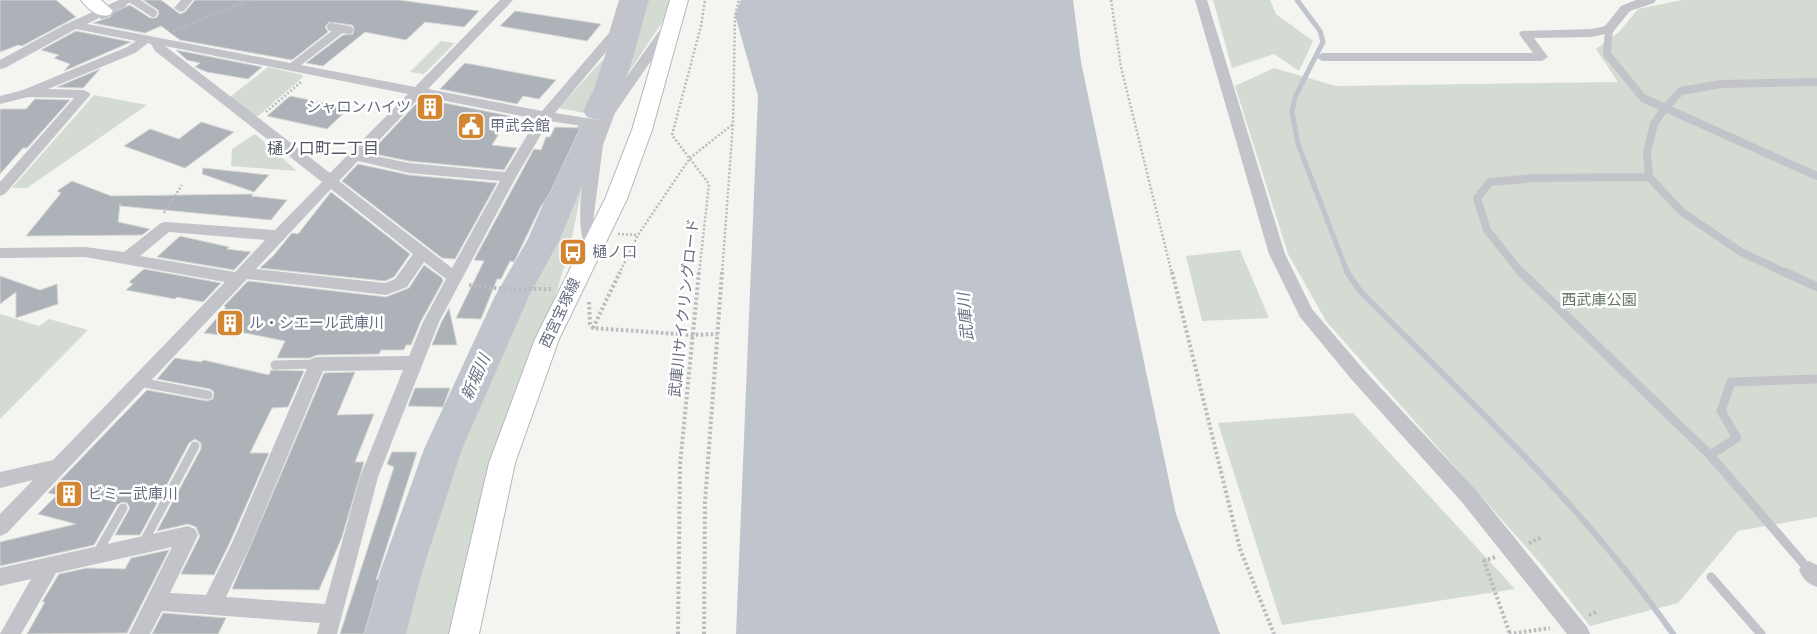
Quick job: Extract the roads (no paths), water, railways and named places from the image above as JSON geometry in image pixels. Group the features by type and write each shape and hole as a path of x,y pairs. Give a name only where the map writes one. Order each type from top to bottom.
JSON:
{"main road":[{"path":"90,0 104,11"},
{"name":"西宮宝塚線","path":"464,634 502,463 547,339 603,242 616,199 642,130 677,9"}],"street":[{"path":"0,65 74,25 128,0"},
{"path":"0,527 355,156 508,0"},
{"path":"327,634 369,477 431,322 509,177 545,116 615,34 625,0"},
{"path":"1201,0 1277,254 1306,313 1358,375 1468,495 1580,634"},
{"path":"1322,57 1542,57 1525,34 1592,33 1609,29 1622,10 1628,5 1650,0"},
{"path":"603,242 586,222 596,145 608,113 677,9"},
{"path":"74,25 545,116 604,125"},
{"path":"0,100 28,93 151,41"},
{"path":"151,41 422,252 453,281"},
{"path":"0,191 84,94 28,93"},
{"path":"355,156 409,168 509,177"},
{"path":"127,258 166,227 278,236"},
{"path":"0,252 86,252 127,258 147,264 386,289 401,284 422,252"},
{"path":"211,606 240,546 317,364 415,363"},
{"path":"0,480 59,466"},
{"path":"0,577 188,535 139,634"},
{"path":"10,634 50,566"},
{"path":"156,601 333,614"}],"lane":[{"path":"133,0 153,13"},
{"path":"331,27 349,30"},
{"path":"292,67 341,29"},
{"path":"1609,29 1606,54 1642,98 1817,176"},
{"path":"1817,82 1721,84 1681,91 1664,109 1654,124 1647,152 1649,177 1682,212 1741,252 1817,287"},
{"path":"1649,177 1536,178 1490,182 1477,198 1487,230 1521,273 1710,456 1814,573"},
{"path":"275,365 317,364"},
{"path":"1710,456 1737,438 1722,411 1731,382 1817,379"},
{"path":"139,382 208,394"},
{"path":"142,546 195,446"},
{"path":"96,556 123,508"},
{"path":"1711,577 1761,634"}],"water":[{"name":"武庫川","path":"741,0 1073,0 1081,62 1176,514 1220,634 736,634 758,96 735,15"}],"waterway":[{"name":"新堀川","path":"597,111 608,89 636,0"},
{"path":"1297,0 1320,31 1323,42 1295,97 1292,112 1298,144 1348,273"},
{"path":"102,17 124,6"},
{"name":"新堀川","path":"384,634 401,572 443,449 512,296 544,239 590,130"},
{"path":"1348,273 1360,291 1564,498 1639,587 1673,634"}],"place":[{"name":"シャロンハイツ","path":"430,107"},
{"name":"甲武会館","path":"471,126"},
{"name":"樋ノ口","path":"573,252"},
{"name":"ル・シエール武庫川","path":"230,323"},
{"name":"ビミー武庫川","path":"69,494"}],"district":[{"name":"樋ノ口町二丁目","path":"323,148"}],"park label":[{"name":"西武庫公園","path":"1599,300"}]}
